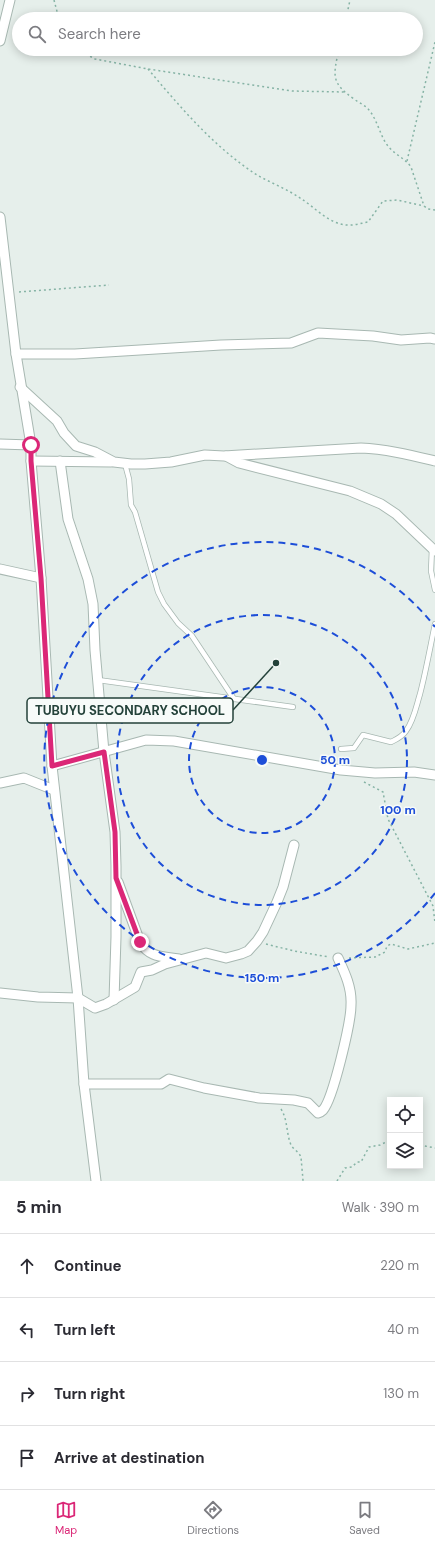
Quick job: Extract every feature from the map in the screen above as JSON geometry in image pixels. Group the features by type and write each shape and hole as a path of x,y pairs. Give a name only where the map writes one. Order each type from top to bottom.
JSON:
{"street":[{"path":"0,41 10,0"},
{"path":"0,217 20,387 31,445 54,790 78,998 84,1084 96,1181"},
{"path":"16,354 75,354 221,345 291,343 318,333 373,336 401,340 435,339"},
{"path":"20,387 57,421 64,433 76,446 96,452 114,462"},
{"path":"0,444 31,445"},
{"path":"31,461 146,464 172,462 205,454 224,456 361,448 398,452 435,461"},
{"path":"224,456 239,463 350,491 381,504 396,514 433,550"},
{"path":"60,461 68,519 88,579 92,598 104,752 115,832 116,966 114,1000"},
{"path":"0,569 41,578"},
{"path":"52,766 146,740 168,740 341,770 375,773 414,772 435,775"},
{"path":"0,783 24,778 54,790"},
{"path":"0,993 38,997 78,998 95,1008 114,1000 135,988 141,972 206,953 226,958 248,950 258,941 269,919 283,887 294,845"},
{"path":"116,878 144,949 150,954 182,960"},
{"path":"84,1084 161,1084 169,1079 204,1088 259,1098 273,1098 308,1103 318,1113 323,1111 341,1058 350,1021 352,1005 349,984 338,958"}],"lane":[{"path":"125,464 129,479 131,505 135,512 158,592 170,614 192,636 234,699"},
{"path":"433,550 431,571 435,590"},
{"path":"341,749 354,748 364,735 391,742 402,736 407,731 414,717 428,663 435,624"},
{"path":"98,680 293,707"}],"path":[{"path":"54,0 57,12"},
{"path":"347,12 350,0"},
{"path":"407,161 435,42"},
{"path":"89,56 95,59 148,69 292,91 344,92"},
{"path":"338,56 335,78 339,87 367,108 387,145 395,153 407,161 415,175 424,206"},
{"path":"148,69 173,99 201,128 237,160 258,175 301,198 316,210 339,224 351,225 368,222 383,201 397,200 435,210"},
{"path":"17,292 109,285"},
{"path":"362,781 383,792 388,819 433,906 435,923"},
{"path":"258,941 294,951 338,958 375,957 385,952 387,946 391,944 408,949 435,944"},
{"path":"273,1098 285,1115 291,1145 301,1157 301,1169 304,1174 303,1181"},
{"path":"337,1181 345,1168 352,1167 357,1162 361,1162 369,1147 380,1145 387,1142"},
{"path":"423,1146 435,1148"}],"place":[{"name":"TUBUYU SECONDARY SCHOOL","path":"276,663"}],"route":[{"path":"31,445 41,578 52,766 104,752 109,798 115,832 116,878 140,942"}]}
